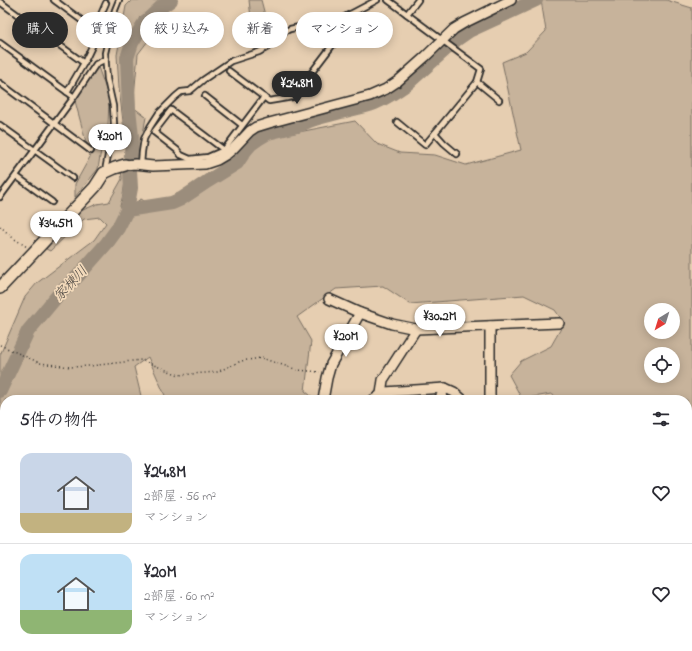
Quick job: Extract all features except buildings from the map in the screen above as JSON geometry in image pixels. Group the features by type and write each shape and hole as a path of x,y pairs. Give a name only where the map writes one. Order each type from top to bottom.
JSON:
{"street":[{"path":"0,288 95,187 104,173 114,168 134,165 153,166 205,164 217,160 233,149 250,131 256,127 370,96 386,89 406,74 454,29 511,0"},
{"path":"329,299 360,313 392,324 416,328 559,323"},
{"path":"324,395 330,364 360,313"},
{"path":"490,326 490,395"},
{"path":"416,328 383,380 381,394 385,392 445,388 457,395"},
{"path":"442,395 445,388"}],"lane":[{"path":"54,0 76,16"},
{"path":"104,173 114,124 113,106 107,79 105,53 115,10 120,0"},
{"path":"354,12 377,0"},
{"path":"388,0 480,68 477,82 425,145 397,122"},
{"path":"407,14 418,0"},
{"path":"0,2 84,63"},
{"path":"102,12 106,3"},
{"path":"134,165 142,152 144,139 150,127 159,113 175,97 181,92 190,91 203,80 231,61 259,52 268,46 281,33 296,28"},
{"path":"0,43 74,97"},
{"path":"67,92 91,48"},
{"path":"229,71 269,101 293,97 330,48"},
{"path":"0,197 74,97 96,64 106,59"},
{"path":"477,82 499,100"},
{"path":"0,83 91,151"},
{"path":"205,96 242,125"},
{"path":"224,150 170,110 154,132 177,150 181,155 190,159 208,157 224,150 264,97"},
{"path":"0,125 74,178"},
{"path":"434,133 456,154"},
{"path":"16,176 52,202"}],"path":[{"path":"0,226 13,238 34,252"},
{"path":"0,345 40,363 70,367 141,360 179,375 217,372 241,361 261,358 298,370 324,373"}],"shaded area":[{"path":"132,0 164,0 147,12 140,12 139,18 140,48 143,48 138,54 133,107 146,117 139,156 127,155 119,88 117,55 118,48 132,48 132,12 125,12 126,6"},
{"path":"249,0 261,0 264,12 250,12"},
{"path":"541,0 666,0 692,8 692,395 520,395 509,375 521,361 551,346 564,323 555,310 524,295 410,304 383,286 336,289 297,317 311,341 305,391 310,395 165,395 148,357 134,367 141,395 0,395 0,355 25,297 37,283 94,240 106,223 100,217 84,219 50,251 46,249 76,213 97,204 109,202 122,179 121,169 126,174 120,206 125,209 141,199 160,210 182,200 216,176 263,139 355,121 377,144 400,153 435,155 466,165 521,150 502,62 526,52 546,31"},
{"path":"98,67 109,98 108,126 93,131 92,134 102,144 98,169 75,197 75,184 90,157 75,101"}],"waterway":[{"name":"家棟川","path":"0,391 28,331 58,295 78,276 107,243 118,228 127,210 131,188 130,170 132,137 127,58 132,43 144,23 171,0"},
{"path":"127,210 172,203 181,199 237,163 251,144 268,133 301,125 317,118 379,101 407,84 456,40 469,31 536,0"}]}
